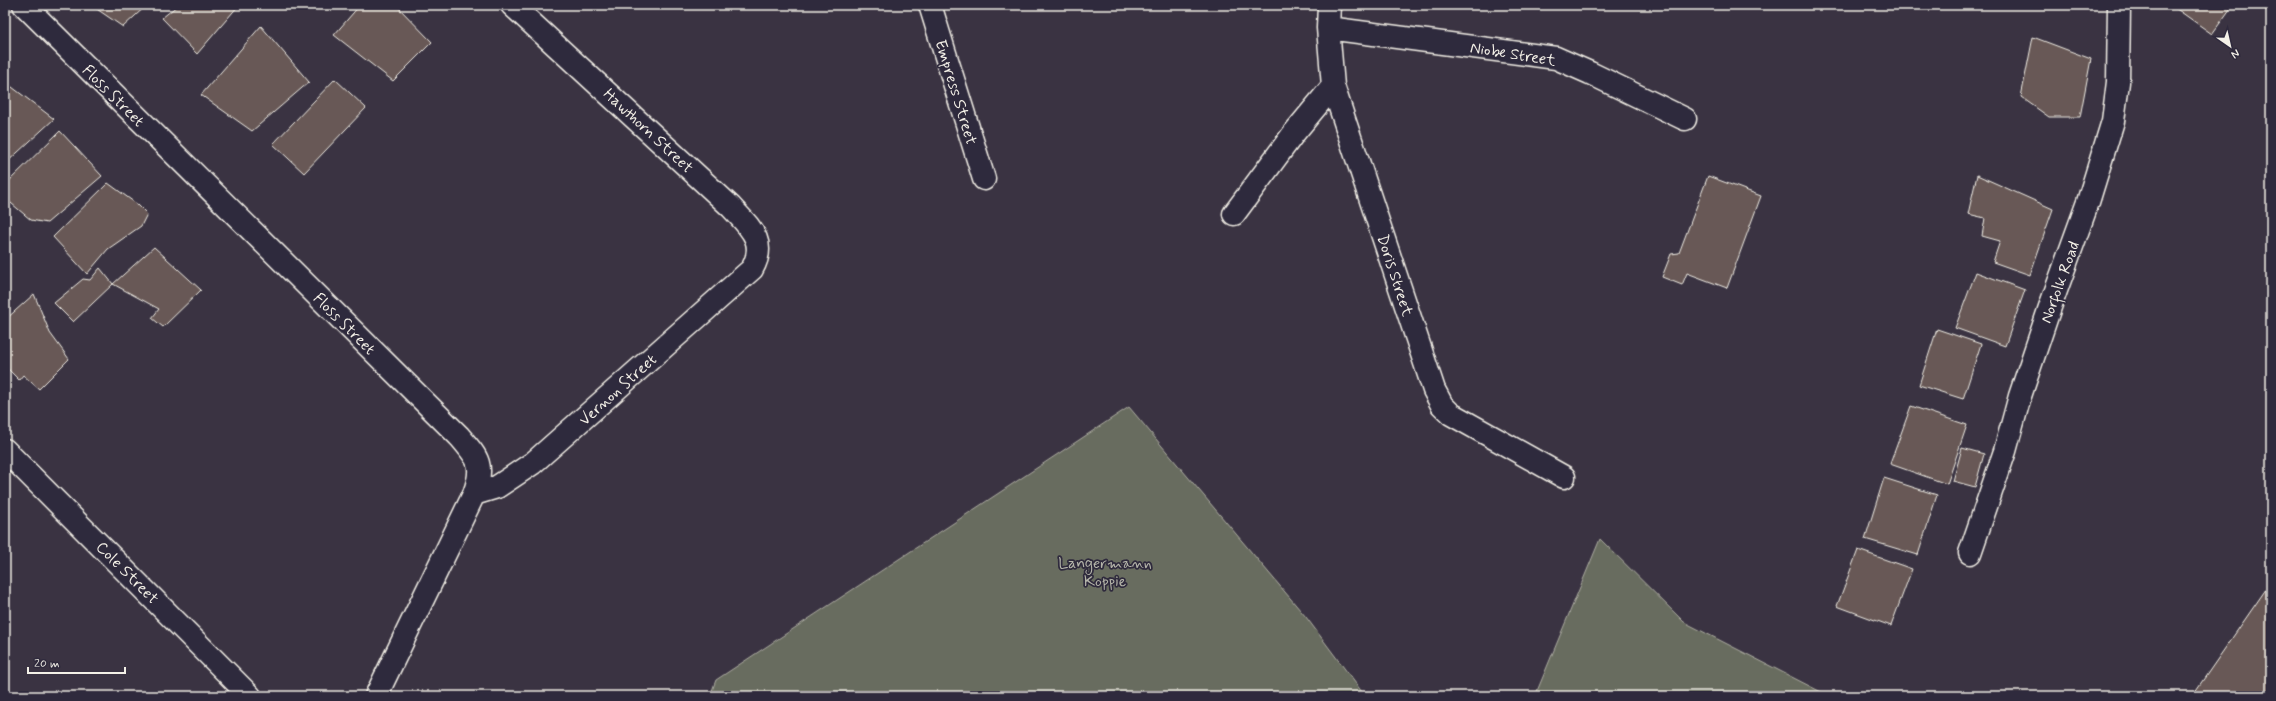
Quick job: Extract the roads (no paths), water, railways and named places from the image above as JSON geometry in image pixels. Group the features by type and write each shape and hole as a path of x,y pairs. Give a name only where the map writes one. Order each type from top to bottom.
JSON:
{"street":[{"name":"Floss Street","path":"24,5 459,436 475,455 480,468 479,480 474,494 376,696"},
{"name":"Hawthorn Street","path":"512,5 720,196 747,224 758,244 759,257 752,269"},
{"name":"Empress Street","path":"930,5 984,179"},
{"name":"Doris Street","path":"1329,5 1328,28 1333,86 1426,368 1442,405 1457,418 1564,477"},
{"name":"Norfolk Road","path":"1970,553 2005,451 2020,396 2088,202 2113,121 2118,82 2119,5"},
{"name":"Niobe Street","path":"1328,28 1556,58 1590,72 1685,119"},
{"path":"1234,214 1294,133 1333,86"},
{"name":"Vernon Street","path":"474,494 497,487 533,463 752,269"},
{"name":"Cole Street","path":"5,450 250,696"}],"park label":[{"name":"Langermann Koppie","path":"1105,571"}]}
